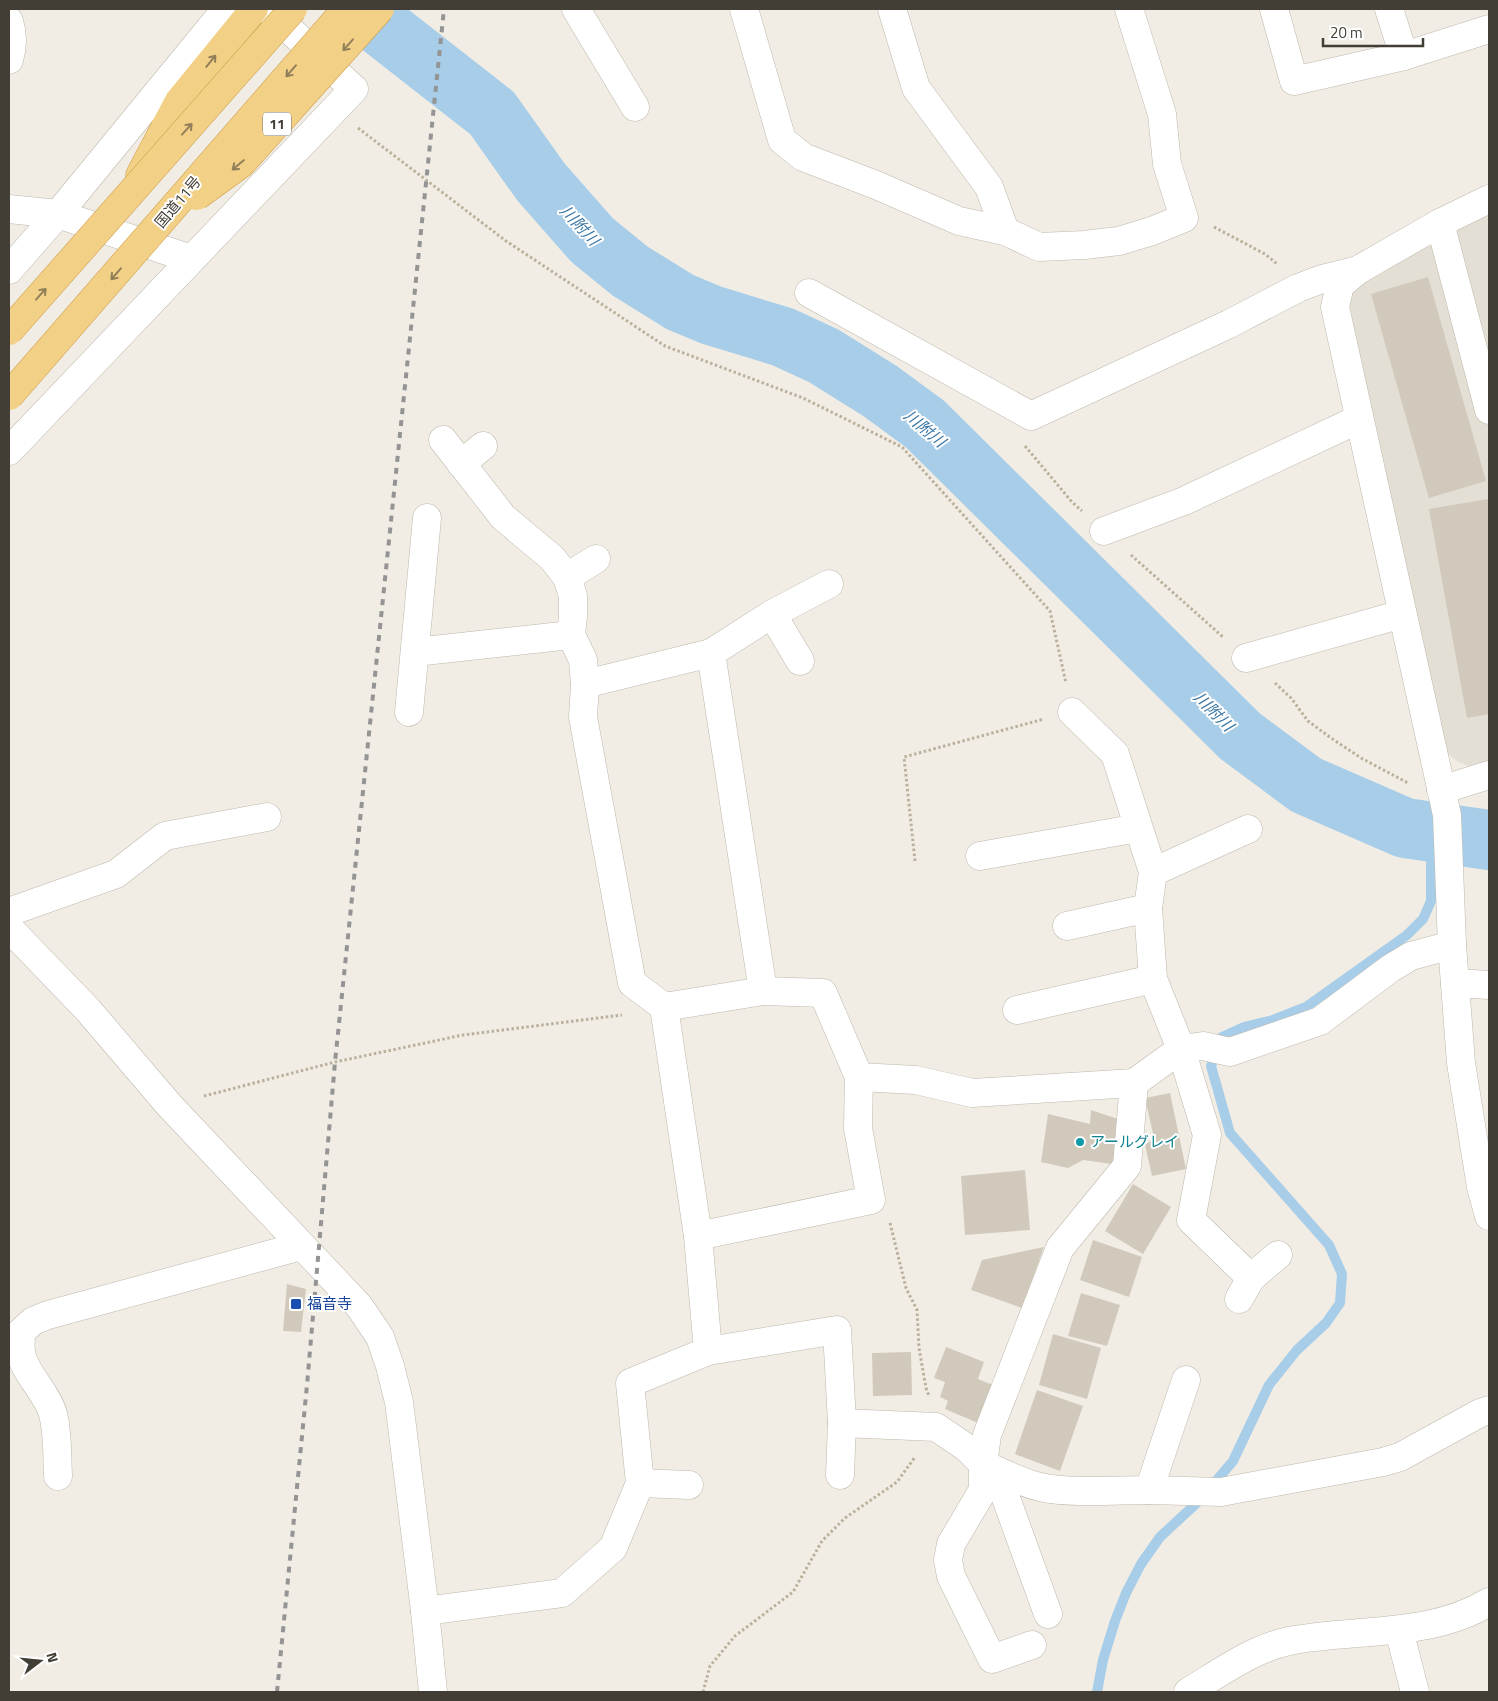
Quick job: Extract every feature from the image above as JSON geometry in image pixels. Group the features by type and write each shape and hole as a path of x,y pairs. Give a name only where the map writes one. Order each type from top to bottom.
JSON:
{"highway":[{"path":"132,192 179,101 254,9"},
{"path":"9,331 293,9"},
{"name":"国道11号","path":"9,396 346,9"},
{"name":"11","path":"160,224 241,164 380,9"}],"street":[{"path":"9,270 58,214 226,9"},
{"path":"9,450 354,89 266,9"},
{"path":"576,9 635,107"},
{"path":"744,9 782,140 803,157 876,185 959,221 1005,231 1039,247 1119,241 1152,231 1184,218 1166,164 1162,114 1129,9"},
{"path":"892,9 916,88 989,187 1005,231"},
{"path":"1274,9 1294,81 1404,56 1489,29"},
{"path":"1388,9 1404,56"},
{"path":"9,21 12,50 9,60"},
{"path":"1489,199 1440,223 1358,270 1340,285 1336,307 1444,802 1461,1062 1478,1108 1481,1187 1489,1216"},
{"path":"9,209 58,214 191,259"},
{"path":"1440,223 1489,410"},
{"path":"809,293 1031,416 1229,324 1298,288 1322,279 1358,270"},
{"path":"1104,531 1184,502 1360,419"},
{"path":"443,440 503,516 552,558 568,577 573,596 572,635 583,660 585,684 584,717 632,983 664,1007 698,1236 708,1351"},
{"path":"461,464 483,446"},
{"path":"409,712 427,518"},
{"path":"568,577 596,560"},
{"path":"585,684 711,653 772,614 829,584"},
{"path":"772,614 800,661"},
{"path":"1246,658 1402,614"},
{"path":"414,652 572,635"},
{"path":"711,653 763,991"},
{"path":"1072,712 1115,754 1153,872 1148,908 1153,979 1192,1048 1206,1135 1191,1220 1245,1289 1278,1255"},
{"path":"1444,802 1489,774"},
{"path":"9,912 116,874 164,836 268,817"},
{"path":"980,856 1138,828"},
{"path":"1153,872 1248,829"},
{"path":"1067,926 1148,908"},
{"path":"9,928 88,1010 169,1105 359,1306 380,1337 399,1402 433,1692"},
{"path":"858,1077 916,1080 972,1093 1134,1083 1192,1048 1230,1052 1320,1021 1404,960 1411,956 1452,945"},
{"path":"1017,1010 1153,979"},
{"path":"1455,983 1489,985"},
{"path":"664,1007 763,991 823,993 858,1077 858,1128 871,1200 698,1236"},
{"path":"1032,1645 992,1659 951,1576 948,1560 951,1544 983,1490 982,1464 987,1435 1060,1248 1127,1166 1134,1083"},
{"path":"58,1476 53,1413 21,1353 21,1332 33,1321 48,1315 301,1246"},
{"path":"425,1611 562,1593 613,1548 640,1484 630,1383 708,1351 837,1330 842,1423 840,1475"},
{"path":"1149,1490 1186,1380"},
{"path":"982,1464 1014,1479 1042,1487 1077,1490 1221,1492 1391,1459 1489,1410"},
{"path":"842,1423 936,1427 966,1448 1003,1490 1048,1614"},
{"path":"640,1484 690,1485"},
{"path":"1188,1692 1255,1652 1288,1642 1331,1635 1398,1630 1472,1613 1489,1602"},
{"path":"1398,1630 1415,1692"}],"path":[{"path":"358,128 506,241 666,346 803,398 902,448 1050,611 1072,712 904,758 915,861"},
{"path":"1184,218 1219,229 1265,254 1280,266 1298,288"},
{"path":"1022,441 1027,450 1072,502 1291,698 1308,721 1361,758 1412,785 1424,789 1444,802"},
{"path":"169,1105 335,1062 463,1035 650,1011 664,1007"},
{"path":"703,1692 710,1666 735,1636 793,1592 822,1541 845,1518 897,1482 936,1427 936,1414 924,1380 917,1310 906,1288 886,1206 871,1200"}],"shaded area":[{"path":"1489,211 1489,761 1468,766 1457,761 1447,753 1349,313 1349,297 1365,276"}],"building":[{"path":"1428,277 1486,481 1429,498 1371,294"},
{"path":"1488,499 1489,714 1467,718 1429,509"},
{"path":"1170,1093 1186,1169 1152,1176 1145,1145 1154,1138 1145,1098"},
{"name":"アールグレイ","path":"1091,1110 1121,1120 1112,1164 1083,1160 1068,1168 1041,1162 1048,1114 1090,1124"},
{"path":"1025,1170 1030,1230 965,1235 961,1176"},
{"path":"1133,1184 1171,1207 1143,1254 1105,1231"},
{"path":"1093,1240 1142,1257 1129,1297 1080,1280"},
{"path":"1044,1247 1022,1308 971,1290 982,1260"},
{"path":"287,1284 306,1289 301,1332 283,1331"},
{"path":"1081,1293 1120,1305 1107,1346 1068,1336"},
{"path":"1053,1334 1101,1348 1087,1399 1039,1385"},
{"path":"946,1347 984,1362 978,1379 993,1385 978,1423 945,1409 948,1401 940,1397 945,1382 934,1378"},
{"path":"911,1352 912,1395 873,1396 872,1353"},
{"path":"1037,1390 1083,1406 1060,1471 1015,1454"}],"waterway":[{"name":"川附川","path":"359,9 492,113 541,182 592,240 630,271 680,302 711,315 783,337 824,356 880,391 925,424 1240,736 1306,785 1405,828 1489,840"},
{"path":"1097,1692 1103,1660 1115,1621 1126,1593 1141,1564 1160,1537 1200,1500 1233,1461 1269,1385 1297,1350 1326,1323 1340,1303 1342,1274 1329,1245 1230,1133 1211,1066 1222,1037 1244,1027 1273,1020 1306,1007 1407,935 1423,919 1431,901 1431,832"}],"railway":[{"path":"277,1692 307,1385 335,1062 444,9"}],"place":[{"name":"アールグレイ","path":"1080,1142"},
{"name":"福音寺","path":"296,1304"}]}
